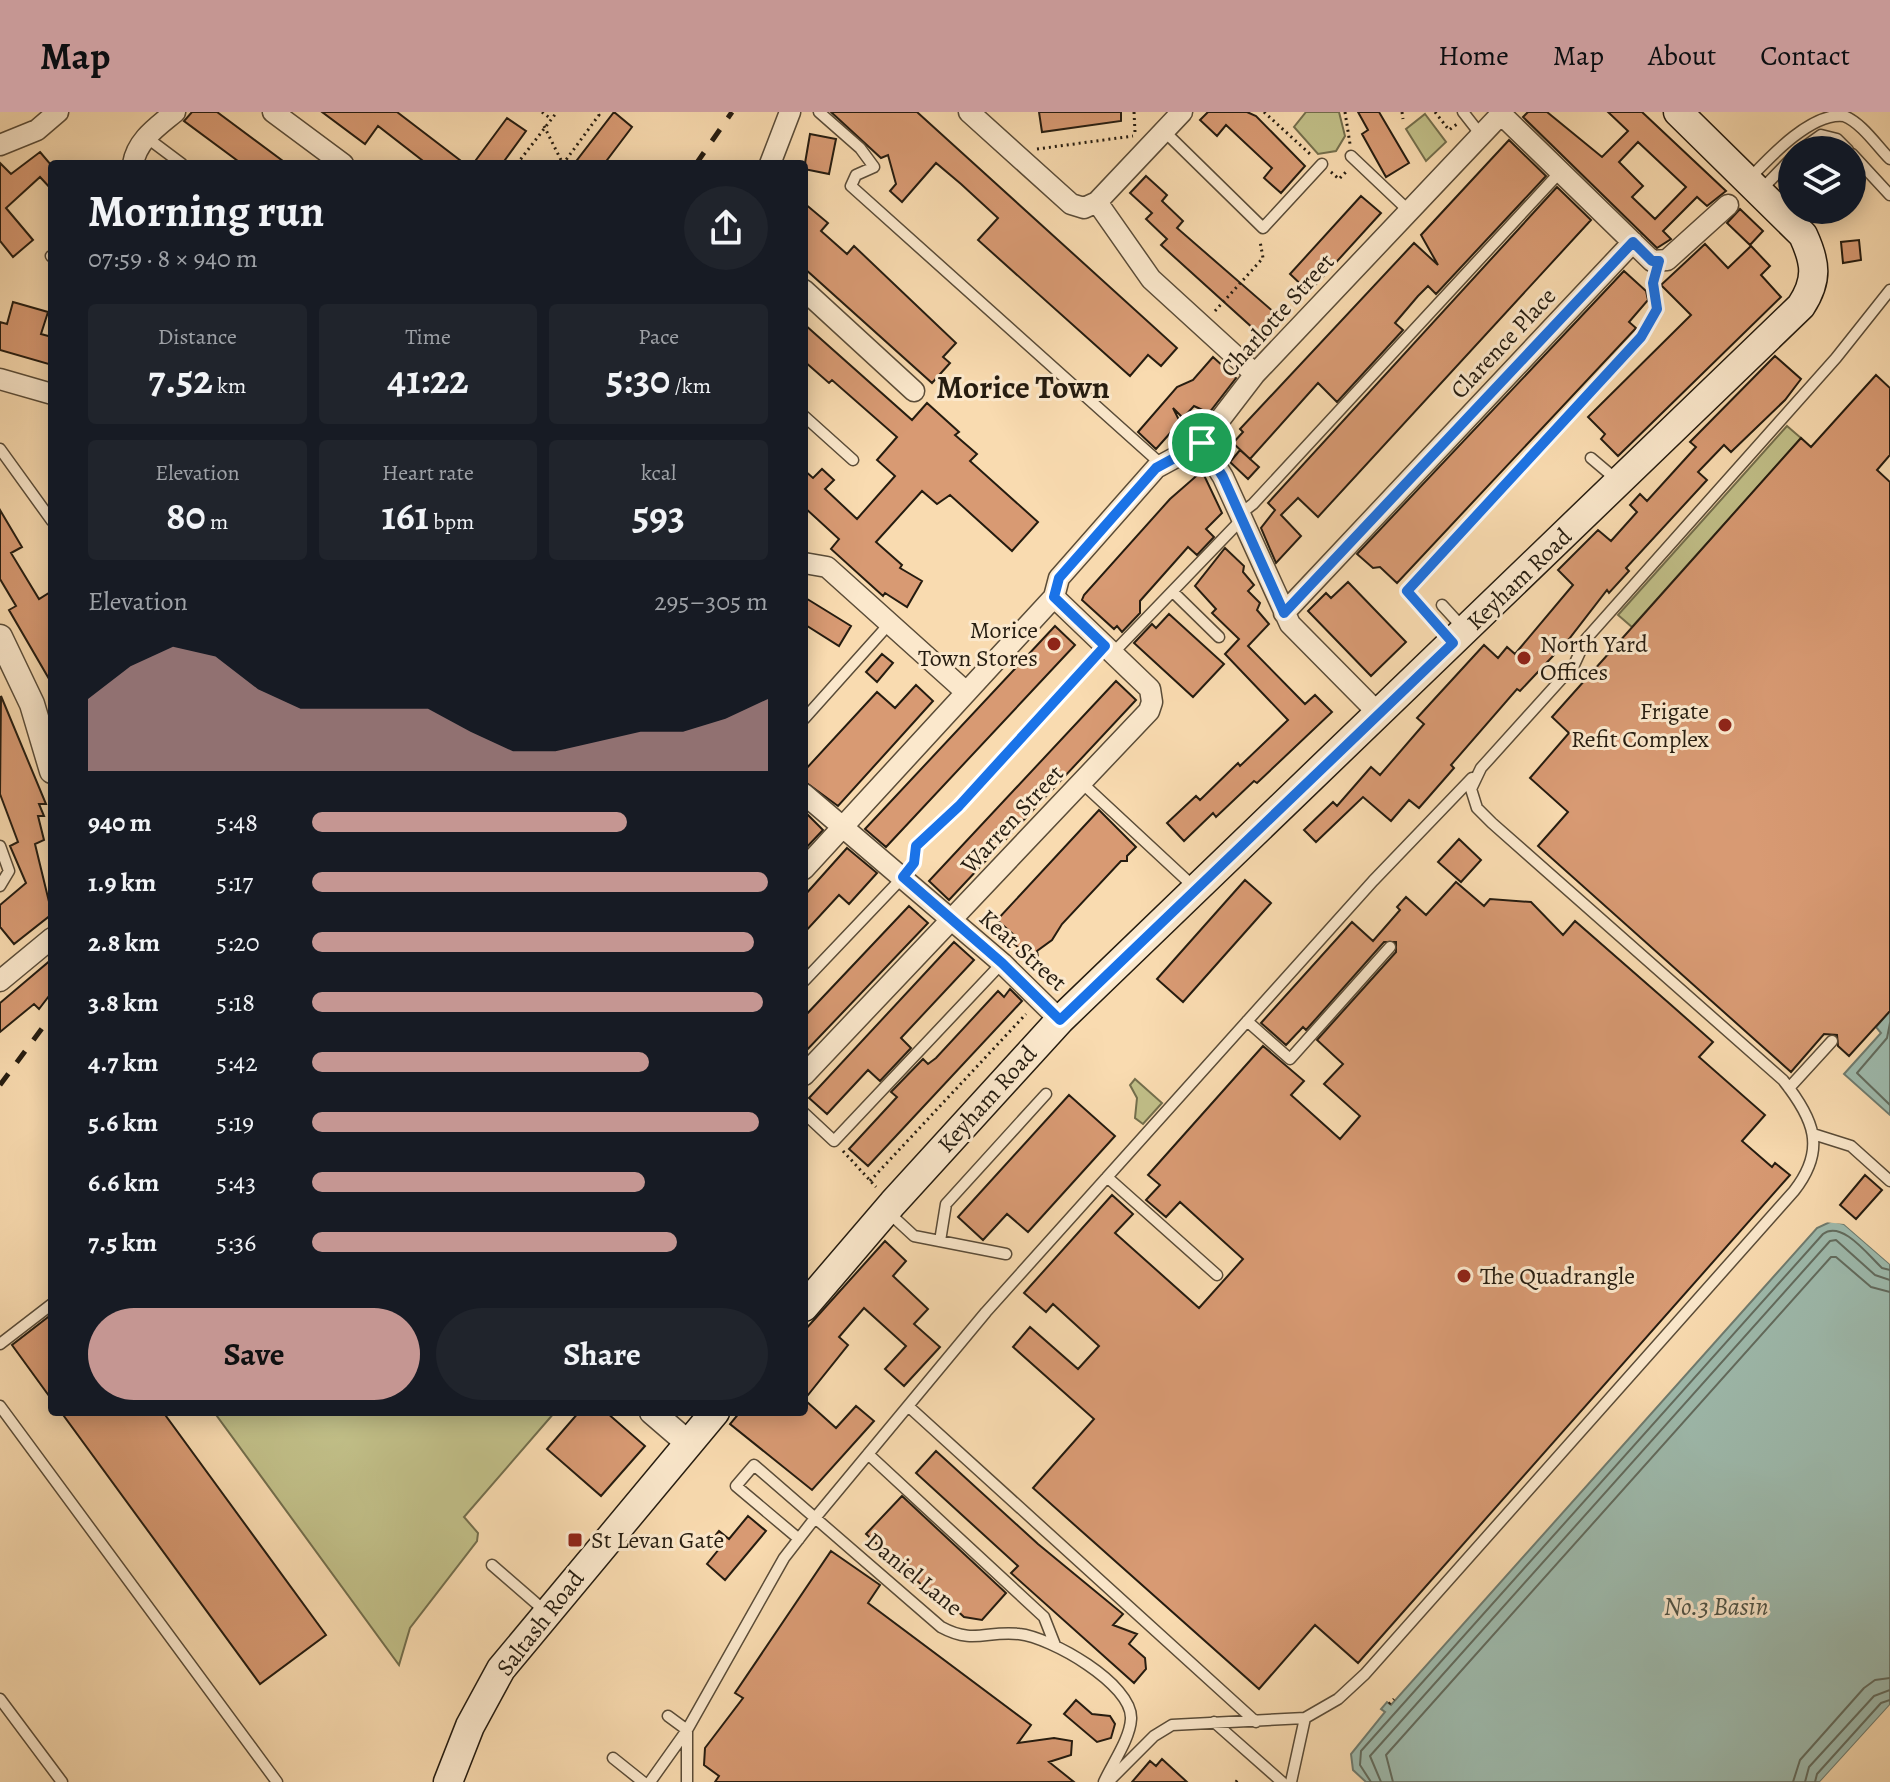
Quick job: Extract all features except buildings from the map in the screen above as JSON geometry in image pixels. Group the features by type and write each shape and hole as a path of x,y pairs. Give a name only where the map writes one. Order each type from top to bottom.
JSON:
{"main road":[{"path":"1678,112 1753,186"},
{"name":"Keyham Road","path":"808,1302 886,1211 1060,1020 1801,306 1815,275 1814,257 1803,235 1753,186"},
{"path":"688,1443 712,1416"},
{"name":"Saltash Road","path":"448,1782 486,1695 546,1612 688,1443"}],"street":[{"path":"0,145 37,130 58,112"},
{"path":"134,160 135,151 146,137 175,112"},
{"path":"273,112 338,160"},
{"path":"772,160 790,112"},
{"path":"969,112 1071,204 1084,208 1097,202 1182,112"},
{"path":"1502,113 1652,261 1663,260 1728,205"},
{"name":"Charlotte Street","path":"808,865 1054,597 1059,578 1161,464 1180,457 1202,443 1255,374 1502,113"},
{"path":"1097,202 1151,279 1255,374"},
{"name":"Clarence Place","path":"1284,613 1633,242"},
{"path":"808,294 914,391"},
{"path":"0,379 48,393"},
{"path":"1202,443 1241,516 1290,624 1378,713"},
{"path":"808,564 827,567 966,692"},
{"name":"Warren Street","path":"808,1071 1149,711 1152,702 1150,689 1054,597"},
{"path":"0,637 32,704 48,758"},
{"name":"Keat Street","path":"808,797 1002,963 1060,1020"},
{"path":"4,969 48,941"},
{"path":"657,1416 688,1443"}],"lane":[{"path":"819,112 860,148 874,167 856,175 851,186 1161,464"},
{"path":"1753,186 1804,124 1831,113 1851,119 1890,159"},
{"path":"1465,114 1481,135"},
{"path":"1164,131 1263,228 1322,164"},
{"path":"146,137 177,160"},
{"path":"1354,159 1409,211"},
{"path":"1753,186 1778,168"},
{"path":"1866,169 1890,195"},
{"path":"808,977 903,877 914,863 916,846 959,806 1109,650 1173,592 1561,171"},
{"path":"1459,637 1407,591 1641,337 1657,309 1653,283 1663,260"},
{"path":"650,1782 687,1730 784,1558 986,1312 1405,847 1574,665 1586,639 1836,358 1890,290"},
{"path":"808,420 853,460"},
{"path":"0,449 48,515"},
{"path":"1591,458 1619,482"},
{"path":"1173,592 1219,637"},
{"path":"1442,605 1459,637"},
{"path":"808,715 891,622"},
{"path":"1106,1782 1167,1726 1305,1718 1338,1699 1365,1674 1794,1191 1811,1166 1813,1134 1789,1088 1484,815 1472,799 1472,782 1481,768"},
{"path":"1082,783 1196,888"},
{"path":"0,846 9,871 0,886"},
{"path":"1247,1021 1290,1059 1390,947"},
{"path":"808,1117 834,1141 1002,963"},
{"path":"1789,1088 1832,1041"},
{"path":"940,1241 946,1204 1046,1094"},
{"path":"1813,1134 1851,1146 1890,1181"},
{"path":"1107,1177 1217,1275"},
{"path":"886,1211 914,1236 1006,1254"},
{"path":"0,1344 48,1307"},
{"path":"0,1406 277,1782"},
{"path":"908,1406 1256,1722"},
{"path":"868,1454 1044,1617 1055,1645"},
{"name":"Daniel Lane","path":"799,1539 736,1486 754,1465 949,1631 975,1639 1019,1634 1055,1645 1074,1655 1129,1706 1130,1724 1106,1782"},
{"path":"492,1565 546,1612"},
{"path":"0,1699 62,1782"},
{"path":"668,1716 687,1730"},
{"path":"1291,1782 1305,1718"},
{"path":"1214,1722 1282,1782"},
{"path":"687,1730 687,1782"},
{"path":"613,1758 643,1782"}],"path":[{"path":"542,112 551,119"},
{"path":"520,160 557,112"},
{"path":"566,160 599,115 596,112"},
{"path":"1014,152 1135,135 1134,112"},
{"path":"1264,112 1339,179 1354,159 1344,112"},
{"path":"1402,112 1403,119"},
{"path":"1435,112 1449,130 1465,114"},
{"path":"544,126 561,160"},
{"path":"1202,325 1263,258 1259,250 1263,228"},
{"path":"834,1141 870,1181 1029,1011"},
{"path":"1389,1704 1394,1699"}],"shaded area":[{"path":"1306,112 1339,112 1345,136 1336,151 1318,154 1294,127"},
{"path":"1425,114 1446,142 1426,161 1406,129"},
{"path":"1787,426 1801,438 1632,627 1618,615"},
{"path":"1135,1079 1162,1103 1143,1124 1135,1118 1137,1098 1130,1085"},
{"path":"217,1416 552,1416 464,1517 478,1533 477,1541 410,1628 399,1665"}],"water":[{"path":"1890,1011 1890,1115 1844,1074 1881,1033 1876,1027"},
{"name":"No.3 Basin","path":"1832,1221 1844,1224 1890,1264 1890,1705 1820,1782 1366,1782 1353,1770 1351,1754 1385,1712 1381,1709 1387,1702 1391,1705 1817,1228"}],"pier":[{"path":"1832,1217 1847,1221 1890,1259 1890,1264 1844,1224 1824,1222"},
{"path":"1890,1705 1890,1711 1826,1782 1820,1782"}],"railway":[{"path":"699,160 732,112"},
{"path":"0,1085 48,1020"}],"place":[{"name":"Morice Town Stores","path":"1054,644"},
{"name":"North Yard Offices","path":"1524,658"},
{"name":"Frigate Refit Complex","path":"1725,725"},
{"name":"The Quadrangle","path":"1464,1276"},
{"name":"St Levan Gate","path":"575,1540"}],"district":[{"name":"Morice Town","path":"1023,387"}],"route":[{"path":"1633,242 1652,261 1659,261 1653,283 1659,302 1641,337 1407,591 1453,643 1060,1020 1002,963 903,877 914,863 916,846 930,837 1105,646 1054,597 1059,578 1156,468 1202,443 1223,477 1284,613 1633,242"}]}
